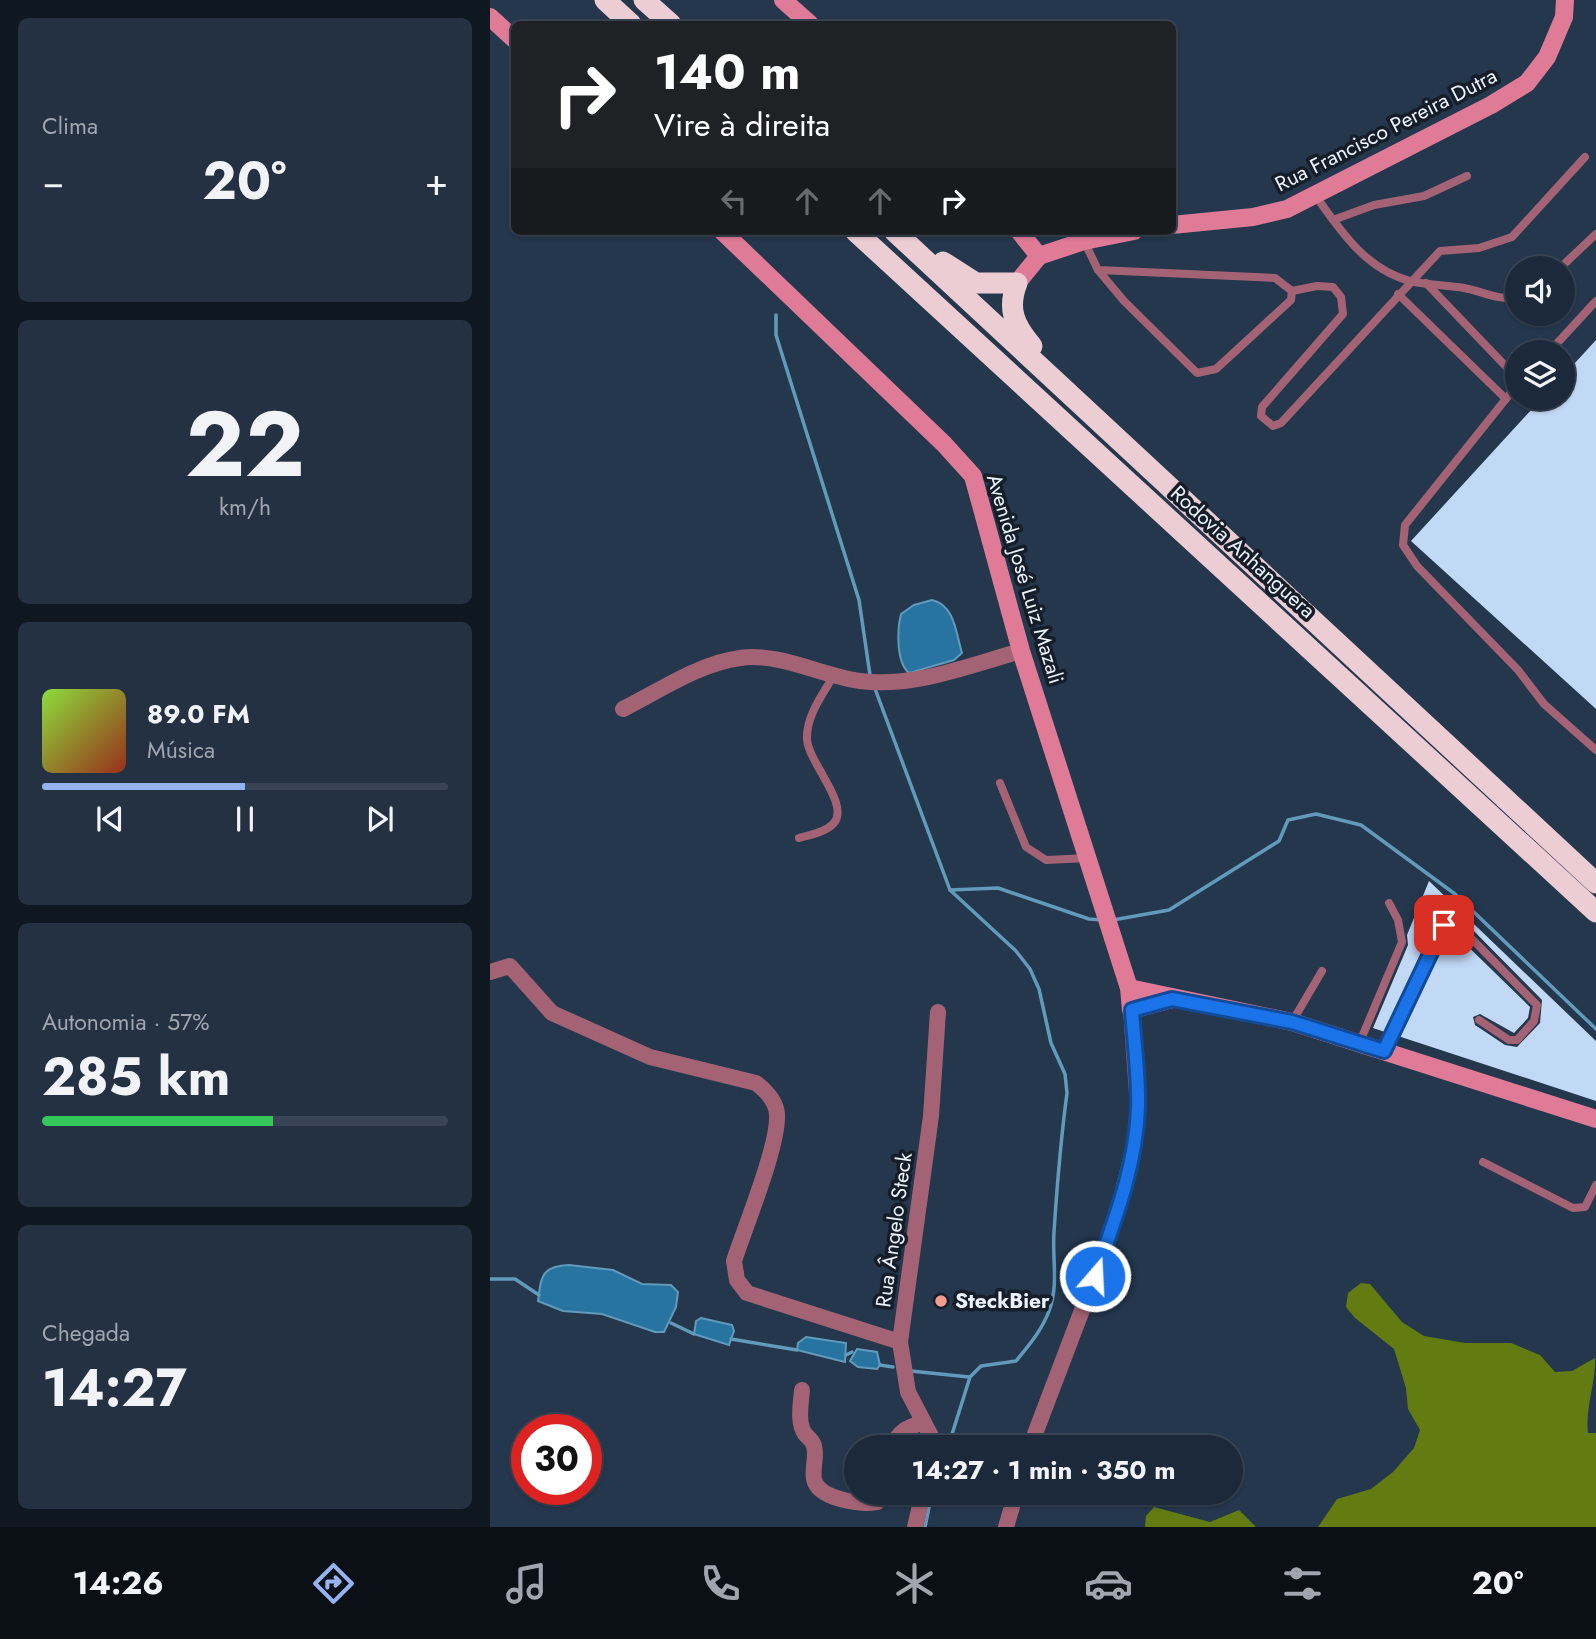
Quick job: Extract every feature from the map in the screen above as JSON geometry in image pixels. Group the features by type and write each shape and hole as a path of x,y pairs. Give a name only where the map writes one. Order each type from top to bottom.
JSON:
{"highway":[{"path":"605,0 628,21"},
{"path":"644,0 668,21"},
{"name":"Rodovia Anhanguera","path":"859,235 1596,912"},
{"name":"Rodovia Anhanguera","path":"898,235 1596,883"},
{"path":"909,235 976,283 1017,283 1011,299 1018,329 1087,408"}],"main road":[{"path":"783,0 807,21"},
{"name":"Rua Francisco Pereira Dutra","path":"1176,225 1253,217 1287,209 1491,105 1527,83 1547,57 1564,17 1564,0"},
{"path":"490,17 511,36"},
{"name":"Avenida José Luiz Mazali","path":"726,235 944,444 973,476 1021,651 1100,892 1129,988 1132,1010"},
{"path":"1022,235 1039,257"},
{"path":"1017,283 1039,257 1084,241 1114,235"},
{"path":"1129,988 1292,1022 1596,1119"},
{"path":"1132,1010 1172,999"}],"street":[{"path":"623,709 722,661 744,657 894,684 1021,651"},
{"path":"490,972 510,967 552,1013 650,1057 756,1083 767,1092 777,1112 774,1138 734,1261 737,1280 747,1293 900,1342"},
{"path":"1035,1435 1095,1276 1120,1202 1134,1147 1138,1107 1132,1010"},
{"name":"Rua Ângelo Steck","path":"930,1435 908,1392 900,1342 929,1129 939,1012"},
{"path":"802,1390 800,1422 804,1433 813,1441 816,1486 826,1493 844,1498"},
{"path":"899,1435 908,1427 922,1423"},
{"path":"915,1527 920,1505"},
{"path":"1006,1527 1012,1505"}],"lane":[{"path":"1098,270 1275,278 1292,291 1317,286 1333,287 1341,298 1343,314 1262,407 1265,421 1273,426 1280,423 1440,251 1479,248 1513,237 1585,157"},
{"path":"1333,220 1374,205 1424,196 1467,176"},
{"path":"1315,195 1349,243 1376,265 1410,281 1467,288 1491,297 1505,297"},
{"path":"1573,256 1596,234"},
{"path":"1084,241 1098,270 1124,301 1197,373 1216,369 1291,300 1292,291"},
{"path":"1426,283 1505,365"},
{"path":"1398,295 1505,398"},
{"path":"1560,340 1596,302"},
{"path":"1505,400 1405,525 1403,545 1417,566 1518,670 1544,704 1596,750"},
{"path":"799,838 825,829 834,823 838,814 836,801 815,764 807,740 810,720 834,675"},
{"path":"1000,783 1026,847 1046,860 1089,858"},
{"path":"1359,1044 1402,942 1398,920 1389,903"},
{"path":"1384,1051 1444,925 1451,923 1460,927 1537,1005 1534,1021 1517,1040 1509,1040 1479,1020"},
{"path":"1292,1022 1322,971"},
{"path":"1483,1162 1573,1209 1585,1207 1596,1185"}],"green space":[{"path":"1361,1283 1370,1284 1402,1322 1424,1336 1465,1343 1511,1343 1540,1355 1555,1372 1572,1371 1595,1358 1587,1423 1588,1433 1596,1433 1596,1527 1318,1527 1337,1499 1371,1489 1393,1472 1414,1448 1420,1430 1408,1409 1406,1388 1394,1349 1355,1318 1346,1307 1348,1293"},
{"path":"1154,1507 1210,1522 1239,1510 1256,1527 1145,1527 1146,1516"}],"water":[{"path":"932,600 940,603 950,614 962,653 954,660 909,673 900,654 898,637 901,614 914,605"},
{"path":"569,1265 613,1270 642,1284 671,1285 678,1292 676,1307 664,1332 655,1332 602,1314 563,1311 538,1301 544,1274 553,1268"},
{"path":"701,1318 732,1325 734,1331 729,1345 694,1334 696,1321"},
{"path":"806,1337 846,1343 845,1362 797,1350 798,1343"},
{"path":"857,1349 877,1352 880,1365 877,1369 858,1367 850,1361"}],"building":[{"path":"1596,340 1596,709 1411,541 1531,410 1575,410 1575,363"},
{"path":"1429,881 1596,1041 1596,1101 1398,1036 1444,936 1451,930 1530,1007 1528,1018 1514,1033 1480,1014 1473,1017 1475,1025 1505,1045 1517,1047 1540,1023 1542,1000 1465,922 1454,917 1441,919 1432,929 1385,1032 1373,1028 1408,945 1407,935"}],"waterway":[{"path":"776,315 776,335 859,600 870,675"},
{"path":"874,686 950,890 1016,951 1030,969 1039,989 1051,1043 1065,1074 1067,1093 1054,1232 1054,1291 1049,1311 1039,1331 1016,1361 981,1366 970,1377 952,1435"},
{"path":"1113,920 1169,910 1279,841 1288,820 1316,814 1361,825 1455,894 1596,1029"},
{"path":"950,890 998,888 1089,919 1102,920"},
{"path":"490,1279 515,1279 539,1295"},
{"path":"671,1323 694,1334"},
{"path":"731,1339 797,1350"},
{"path":"846,1355 852,1352"},
{"path":"880,1365 893,1367"},
{"path":"911,1371 969,1377"},
{"path":"925,1527 930,1505"}],"place":[{"name":"SteckBier","path":"941,1301"}],"route":[{"path":"1095,1276 1120,1202 1134,1147 1138,1107 1132,1010 1172,999 1292,1022 1384,1051 1438,932 1444,925"}]}
